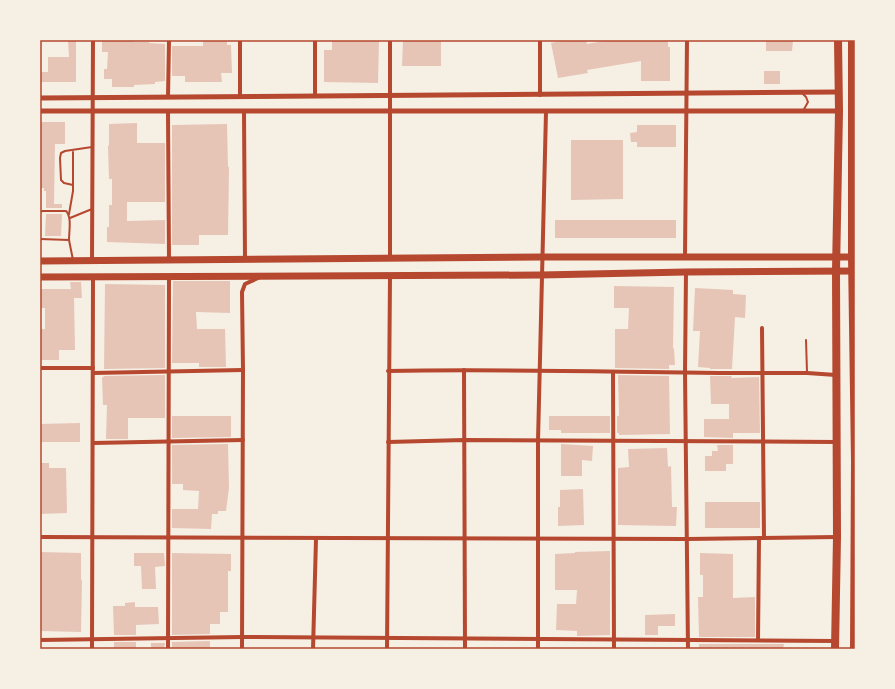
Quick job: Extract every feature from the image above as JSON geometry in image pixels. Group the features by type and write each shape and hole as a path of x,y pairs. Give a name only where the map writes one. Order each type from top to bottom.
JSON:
{"highway":[{"path":"835,645 837,537 836,256 839,111 838,40"},
{"path":"852,40 854,112 854,649"}],"main road":[{"path":"40,261 854,256"},
{"path":"40,277 541,275 854,271"}],"street":[{"path":"92,261 93,40"},
{"path":"168,97 169,40"},
{"path":"240,40 240,96"},
{"path":"315,40 315,96"},
{"path":"390,40 390,258"},
{"path":"540,40 540,95"},
{"path":"685,256 687,40"},
{"path":"40,98 838,92"},
{"path":"40,111 839,111"},
{"path":"168,112 169,260"},
{"path":"244,112 245,259"},
{"path":"538,649 539,372 546,112"},
{"path":"686,272 685,372 688,649"},
{"path":"168,649 167,537 169,276"},
{"path":"242,649 244,538 244,370 242,292 245,284 262,276"},
{"path":"387,649 388,371 390,276"},
{"path":"92,649 93,277"},
{"path":"758,640 763,441 762,328"},
{"path":"40,368 93,368"},
{"path":"93,373 244,370"},
{"path":"388,371 464,370 762,374 807,373 836,375"},
{"path":"464,370 464,649"},
{"path":"612,372 614,649"},
{"path":"93,443 243,440"},
{"path":"388,442 464,440 836,442"},
{"path":"40,537 687,539 837,537"},
{"path":"314,649 316,539"},
{"path":"40,640 92,638 242,637 538,640 758,640 835,645"}],"lane":[{"path":"802,92 808,102 802,111"},
{"path":"74,185 64,183 61,180 61,154 65,151 93,147"},
{"path":"73,151 74,185 69,214 69,240 74,261"},
{"path":"70,218 92,209"},
{"path":"40,212 66,211 69,214"},
{"path":"40,239 69,240"},
{"path":"806,340 807,373"}],"building":[{"path":"68,40 76,40 76,82 40,82 40,72 48,72 48,57 69,57"},
{"path":"102,40 133,40 133,42 165,44 165,81 155,82 155,84 134,85 134,87 112,87 112,79 104,79 104,69 107,69 108,52 102,52"},
{"path":"203,40 227,40 227,45 231,45 232,73 221,73 222,82 185,82 185,76 172,76 172,46 203,46"},
{"path":"332,40 379,40 378,83 324,82 324,50 332,50"},
{"path":"403,40 441,40 441,66 402,66"},
{"path":"566,40 586,40 587,44 609,40 668,40 668,47 670,47 670,81 641,81 641,61 587,70 588,73 558,78 551,43"},
{"path":"766,40 793,40 792,51 766,51"},
{"path":"764,71 780,71 780,84 764,84"},
{"path":"41,122 65,122 65,144 55,144 54,204 62,204 62,208 46,208 46,191 44,191 44,188 40,188"},
{"path":"137,123 137,143 165,143 165,202 127,202 127,221 165,220 165,244 107,242 109,205 112,205 112,179 109,179 109,124"},
{"path":"227,124 229,167 228,235 199,235 199,245 172,245 172,125"},
{"path":"637,125 676,125 676,147 637,147 637,142 631,142 630,133 637,132"},
{"path":"571,140 623,140 623,199 571,200"},
{"path":"46,214 62,214 61,236 45,236"},
{"path":"555,220 676,220 676,238 555,238"},
{"path":"173,281 230,281 230,313 196,312 197,329 225,329 226,367 199,367 199,363 172,363"},
{"path":"70,282 81,282 82,298 74,298 75,350 59,350 59,360 40,360 40,329 45,329 45,308 40,308 40,289 71,289"},
{"path":"105,284 165,285 165,368 104,369"},
{"path":"614,286 674,287 673,349 674,348 675,365 669,365 669,369 615,368 615,329 628,329 629,308 614,308"},
{"path":"695,288 733,290 733,294 746,295 745,318 735,317 732,369 710,369 698,367 700,331 693,331"},
{"path":"165,375 165,418 128,418 128,439 106,439 107,405 103,405 102,378 104,376"},
{"path":"618,375 669,376 670,434 619,435 619,433 617,433 617,416 619,416"},
{"path":"710,376 732,376 731,378 759,377 760,433 733,433 733,438 704,437 704,419 729,419 729,404 711,404"},
{"path":"172,416 231,416 231,437 172,438"},
{"path":"549,416 610,416 610,433 561,433 561,430 549,430"},
{"path":"80,423 80,442 40,442 40,424"},
{"path":"228,444 229,488 226,511 218,511 218,514 212,514 211,529 172,528 172,509 198,509 199,491 183,490 183,484 172,484 172,445"},
{"path":"561,444 593,446 592,461 582,460 582,476 561,476"},
{"path":"717,445 733,445 733,464 726,464 726,471 705,471 705,456 712,456 712,451 718,451"},
{"path":"667,448 668,467 671,466 672,507 677,507 676,526 618,525 618,468 629,467 628,449"},
{"path":"40,463 49,463 49,468 66,468 67,513 40,514"},
{"path":"583,489 584,525 558,526 560,490"},
{"path":"705,502 760,502 760,528 705,528"},
{"path":"610,551 610,635 577,636 577,631 556,630 557,604 576,604 577,590 555,590 555,554"},
{"path":"40,552 81,553 81,632 40,631"},
{"path":"134,553 164,553 165,566 155,567 156,589 142,589 141,566 134,566"},
{"path":"172,553 231,554 231,571 228,571 228,612 220,612 220,624 210,624 210,634 172,635"},
{"path":"700,553 733,554 733,598 755,597 755,637 699,637 698,597 703,597 703,575 700,575"},
{"path":"135,602 135,607 158,607 159,624 136,625 136,635 114,635 113,606 125,606 125,603"},
{"path":"675,614 675,626 658,626 658,635 645,635 645,615"},
{"path":"210,641 210,649 172,649 172,642"},
{"path":"114,642 136,642 136,649 114,649"},
{"path":"151,643 165,643 164,649 151,649"},
{"path":"699,644 784,644 783,649 699,649"}]}
